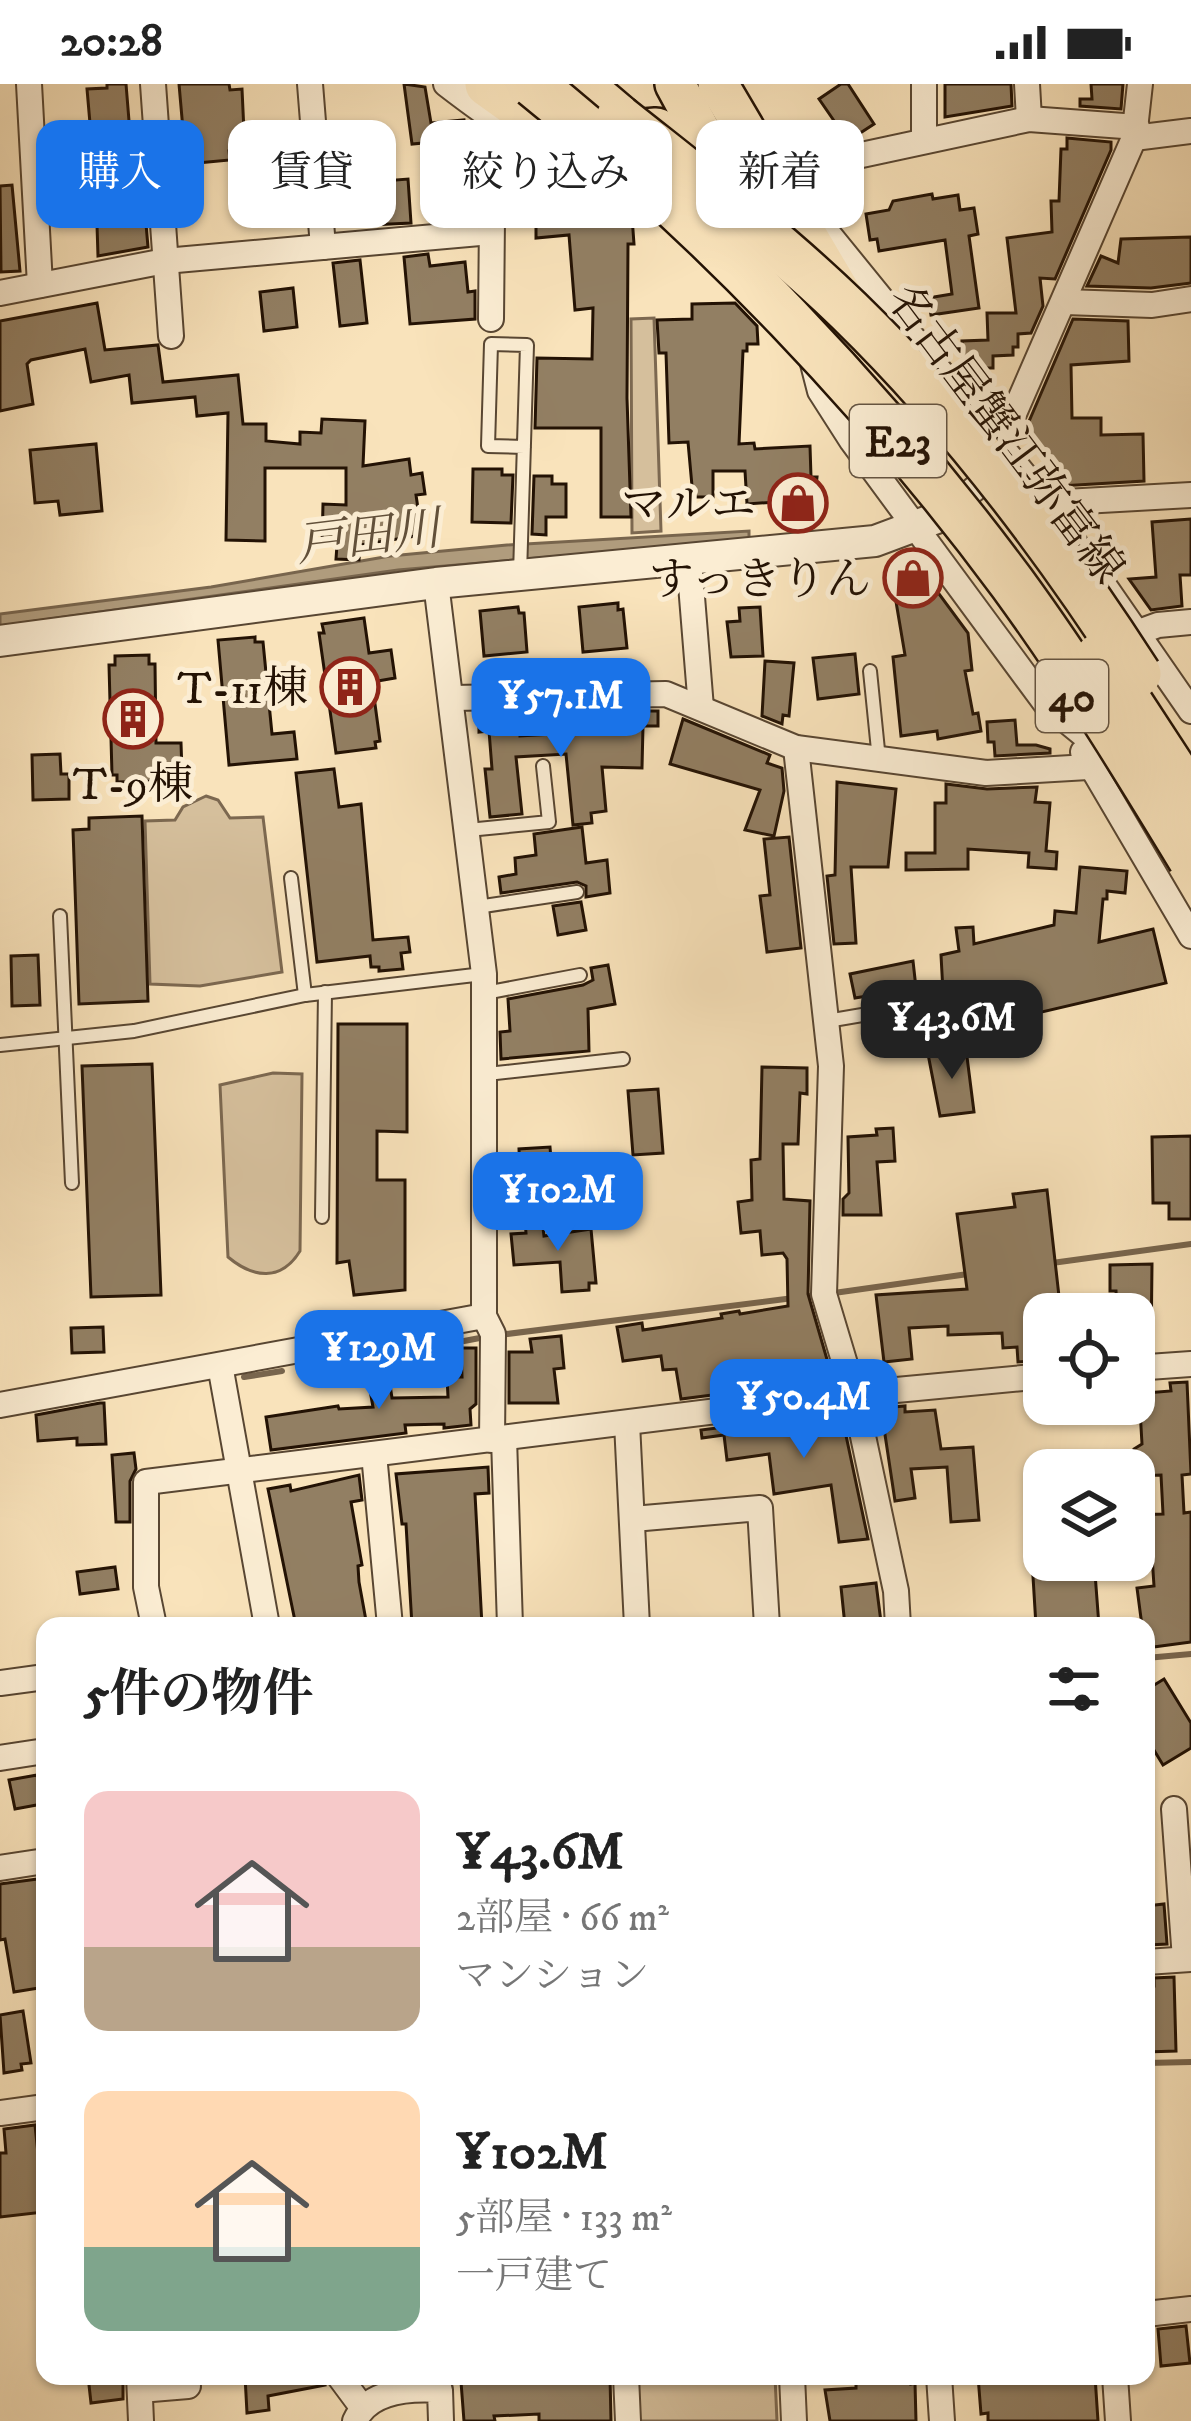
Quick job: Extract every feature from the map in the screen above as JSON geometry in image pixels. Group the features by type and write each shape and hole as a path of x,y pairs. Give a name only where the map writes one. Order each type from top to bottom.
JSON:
{"highway":[{"name":"E23","path":"579,84 828,319 896,393 1049,585 1191,797"},
{"path":"507,99 544,124 567,131 609,135 656,131 696,150"},
{"name":"E23","path":"507,99 689,224 803,337 911,455 1075,672 1191,859"},
{"path":"619,118 794,261 901,365 1055,554 1191,756"}],"main road":[{"name":"40","path":"675,84 696,122"},
{"name":"名古屋蟹江弥富線","path":"718,84 740,120"},
{"name":"40","path":"755,228 930,522 988,578 1100,762 1191,884"},
{"name":"名古屋蟹江弥富線","path":"804,228 858,320 914,396 993,463 1191,774"}],"street":[{"path":"29,84 40,285"},
{"path":"153,84 170,336"},
{"path":"310,84 323,247"},
{"path":"446,84 507,99 541,149 570,161 672,182 773,259"},
{"path":"924,84 925,141"},
{"path":"1027,84 1028,119"},
{"path":"0,641 520,568 689,560 875,542 930,522 993,463 1135,133 1140,84"},
{"path":"491,319 491,232 507,99"},
{"path":"864,154 1028,119 1135,133 1191,130"},
{"path":"0,293 165,261 491,232"},
{"path":"1065,302 1152,305 1191,299"},
{"path":"993,463 1047,503 1191,711"},
{"path":"1047,503 1191,495"},
{"path":"930,522 1046,704 1100,762 1191,936"},
{"path":"689,560 701,708"},
{"path":"988,578 1013,656"},
{"path":"436,583 484,984 484,1316 494,1334 509,1617"},
{"path":"1138,632 1191,622"},
{"path":"452,698 666,694 796,748 986,773 1100,762"},
{"path":"796,748 831,1066 824,1294 854,1394 897,1617"},
{"path":"0,1405 484,1316"},
{"path":"1155,1367 1191,1364"},
{"path":"220,1365 265,1617"},
{"path":"152,1617 146,1587 146,1482 854,1394 1023,1378"},
{"path":"627,1423 637,1617"},
{"path":"374,1454 388,1617"},
{"path":"632,1519 760,1508 766,1617"},
{"path":"0,1683 36,1677"},
{"path":"0,1758 36,1752"},
{"path":"1155,1961 1188,1959 1174,1809"},
{"path":"0,1868 36,1862"},
{"path":"0,2114 36,2108"},
{"path":"1155,2313 1191,2309"},
{"path":"139,2385 141,2421"},
{"path":"344,2385 359,2414 425,2385"},
{"path":"435,2385 440,2390 441,2421"},
{"path":"626,2385 628,2421"},
{"path":"792,2385 794,2421"},
{"path":"939,2385 941,2421"},
{"path":"1116,2385 1118,2421"}],"lane":[{"path":"520,568 524,447 527,345 491,344 488,446 524,447"},
{"path":"870,671 880,761"},
{"path":"468,830 549,822 543,766"},
{"path":"291,878 304,995"},
{"path":"477,908 577,892"},
{"path":"60,916 72,1183"},
{"path":"0,1045 134,1031 325,992 580,975"},
{"path":"322,1217 325,992"},
{"path":"826,1022 874,1013 880,1004 914,998"},
{"path":"487,1074 623,1059"}],"shaded area":[{"path":"654,318 661,531 632,533 631,319"},
{"path":"749,531 749,540 398,570 0,626 0,614 211,587 390,556"},
{"path":"206,796 218,800 230,818 263,817 282,972 200,986 150,984 145,821 175,820 183,807"},
{"path":"273,1073 302,1074 300,1251 284,1268 266,1274 228,1257 220,1085"},
{"path":"637,2385 775,2385 777,2421 639,2421"}],"building":[{"path":"107,84 126,84 129,120 90,120 87,89 107,88"},
{"path":"179,84 229,84 230,90 242,89 243,120 228,120 228,160 204,162 204,120 182,120"},
{"path":"404,84 425,87 430,120 420,120 420,143 412,144"},
{"path":"848,84 874,124 864,131 864,120 834,120 819,99"},
{"path":"945,84 1011,84 1012,106 945,117"},
{"path":"1091,84 1123,84 1121,109 1080,106 1080,99 1092,99"},
{"path":"1067,138 1111,142 1111,150 1055,279 1040,278 1043,306 1031,333 1018,334 1013,355 993,356 993,368 974,368 974,358 963,358 962,341 988,340 987,313 1016,313 1007,238 1052,232 1051,201 1059,201 1061,149 1067,149"},
{"path":"408,179 411,223 396,224 396,180"},
{"path":"12,185 20,271 1,272 0,186"},
{"path":"932,194 933,199 958,195 960,210 974,208 978,234 969,236 979,308 931,315 928,298 952,294 945,240 879,251 877,239 870,240 866,214 889,210 893,201"},
{"path":"97,228 146,228 148,247 98,256"},
{"path":"536,228 633,228 634,244 628,244 627,398 631,517 601,517 601,428 535,428 537,358 592,359 593,308 575,310 569,235 536,238"},
{"path":"1191,237 1191,283 1151,288 1087,286 1101,256 1118,263 1121,239"},
{"path":"428,254 430,266 465,262 468,292 475,291 475,319 410,324 404,257"},
{"path":"360,260 367,323 340,326 333,263"},
{"path":"293,288 297,327 264,331 260,292"},
{"path":"97,303 105,350 158,345 163,382 238,375 243,424 266,424 266,441 300,444 300,432 321,433 322,419 365,421 363,466 409,459 411,475 422,473 425,494 416,495 422,535 360,545 359,560 336,559 337,545 322,544 323,504 346,505 346,468 265,468 265,541 226,540 228,413 197,416 195,397 132,403 129,375 91,382 85,349 31,360 27,364 33,404 0,411 0,321"},
{"path":"735,303 757,326 758,344 747,344 743,351 739,444 754,443 755,449 810,446 811,477 817,477 812,525 787,527 786,515 778,515 777,502 747,504 745,471 713,471 713,497 693,497 688,442 669,443 666,353 659,353 657,320 692,319 692,304"},
{"path":"1073,319 1128,321 1129,361 1071,365 1072,418 1101,418 1101,435 1143,434 1144,481 1060,486 1031,439 1027,426"},
{"path":"96,444 102,511 60,515 58,501 35,503 30,450"},
{"path":"473,469 502,469 502,475 513,475 511,523 472,522"},
{"path":"534,476 552,476 552,484 566,484 566,517 546,517 546,535 532,534"},
{"path":"1191,519 1191,575 1180,575 1182,606 1151,610 1129,579 1156,577 1152,522"},
{"path":"916,563 927,588 934,587 968,633 972,670 965,671 981,731 938,739 937,731 901,736 893,657 905,655 891,572 895,566"},
{"path":"618,603 618,610 623,609 627,648 583,652 579,607"},
{"path":"518,607 524,613 527,652 484,656 480,611"},
{"path":"760,607 763,656 731,657 727,622 740,621 739,608"},
{"name":"T-11棟","path":"364,618 369,653 391,650 395,678 372,682 380,741 375,742 376,748 336,753 319,633 324,633 322,624"},
{"path":"255,637 255,642 263,642 272,734 294,732 297,759 229,765 218,640"},
{"path":"855,654 859,694 818,699 813,658"},
{"name":"T-9棟","path":"149,655 149,664 155,664 156,743 181,743 182,772 157,772 152,781 117,782 117,775 112,775 109,665 115,665 115,656"},
{"path":"765,661 794,663 789,716 783,715 782,724 762,716"},
{"path":"626,711 658,711 658,726 643,726 642,768 602,767 606,811 591,813 592,823 573,825 566,754 516,757 522,814 490,817 485,769 492,769 489,731 479,732 479,714 519,713 520,736 624,730"},
{"path":"683,719 770,755 767,763 782,768 784,791 774,836 745,830 760,790 670,764"},
{"path":"1015,720 1017,745 1036,745 1050,753 995,756 994,742 988,742 987,722"},
{"path":"60,754 61,774 69,774 69,799 33,800 32,755"},
{"path":"334,769 339,807 361,804 373,940 408,937 410,952 401,953 403,969 379,971 371,967 370,956 317,962 296,773"},
{"path":"837,782 896,789 888,867 851,867 856,943 834,944 827,876 835,875"},
{"path":"946,784 987,789 1037,787 1035,802 1050,803 1046,851 1057,852 1056,869 1028,867 1029,853 968,849 968,869 906,870 906,853 935,853 935,803 946,803"},
{"path":"142,816 148,1001 79,1004 73,830 89,829 89,818"},
{"path":"582,827 586,863 607,860 610,893 586,897 586,886 577,882 501,893 499,877 516,874 515,858 536,855 534,834"},
{"path":"789,837 801,948 767,952 760,896 770,895 764,839"},
{"path":"1080,867 1127,871 1125,893 1107,891 1103,899 1099,942 1153,929 1166,983 1003,1021 990,990 943,992 941,955 959,951 956,928 973,927 974,944 1054,925 1055,911 1076,913"},
{"path":"581,902 586,930 558,935 553,906"},
{"path":"38,955 40,1005 12,1006 11,956"},
{"path":"913,961 916,988 855,998 850,974"},
{"path":"608,965 615,1004 588,1009 589,1051 501,1059 500,1032 510,1031 508,999 583,985 593,980 591,968"},
{"path":"919,1007 924,1042 893,1047 887,1013"},
{"path":"338,1024 407,1024 407,1132 377,1131 377,1180 405,1180 405,1290 354,1295 349,1261 337,1263"},
{"path":"966,1049 974,1112 940,1116 928,1054"},
{"path":"152,1064 161,1295 91,1297 82,1066"},
{"path":"762,1067 807,1068 807,1094 800,1093 798,1144 783,1144 784,1199 810,1201 808,1294 833,1380 785,1386 777,1374 726,1382 728,1393 681,1399 676,1369 663,1370 661,1356 623,1361 617,1327 642,1323 643,1330 788,1306 787,1259 783,1253 762,1255 760,1231 741,1233 738,1202 752,1200 751,1160 760,1159"},
{"path":"658,1089 663,1153 633,1155 628,1091"},
{"path":"893,1128 895,1161 877,1162 881,1215 843,1215 843,1199 849,1193 848,1137 877,1135 876,1129"},
{"path":"1191,1136 1191,1219 1169,1219 1169,1203 1153,1203 1152,1137"},
{"path":"550,1147 552,1171 520,1173 519,1149"},
{"path":"1047,1190 1059,1293 1023,1293 1023,1362 1018,1362 1017,1347 1003,1348 1002,1333 948,1335 948,1326 909,1328 912,1359 884,1362 876,1295 967,1289 957,1214 1015,1207 1013,1194"},
{"path":"542,1219 544,1236 591,1229 596,1283 589,1283 589,1290 562,1292 560,1262 514,1265 511,1234 526,1233 525,1220"},
{"path":"1152,1264 1152,1293 1110,1291 1110,1265"},
{"path":"103,1327 104,1352 72,1353 71,1328"},
{"path":"561,1336 564,1368 554,1369 558,1403 509,1403 509,1352 532,1352 530,1339"},
{"path":"461,1348 476,1348 476,1404 470,1409 471,1425 405,1425 406,1433 271,1450 266,1417 338,1406 373,1407 366,1368 387,1365 392,1398 448,1397 447,1377 462,1377"},
{"path":"1187,1382 1191,1474 1182,1475 1184,1513 1191,1512 1191,1642 1155,1647 1155,1617 1141,1617 1137,1588 1154,1586 1155,1514 1163,1514 1161,1475 1155,1475 1155,1449 1134,1449 1142,1444 1141,1425 1155,1425 1155,1392 1171,1391 1170,1383"},
{"path":"104,1403 106,1444 77,1445 77,1438 38,1441 36,1415"},
{"path":"905,1406 905,1412 935,1410 941,1449 973,1447 979,1520 951,1522 947,1467 911,1469 915,1498 895,1501 881,1408"},
{"path":"841,1412 868,1539 839,1542 831,1485 774,1494 769,1454 727,1460 724,1435 702,1438 701,1430"},
{"path":"134,1453 130,1522 116,1522 112,1455"},
{"path":"488,1467 489,1493 475,1494 482,1617 411,1617 406,1524 402,1524 396,1474"},
{"path":"359,1475 362,1500 351,1502 365,1617 294,1617 268,1489 290,1485 291,1491"},
{"path":"115,1567 118,1589 80,1594 77,1572"},
{"path":"1033,1581 1096,1581 1098,1617 1035,1617"},
{"path":"876,1583 880,1617 844,1617 841,1587"},
{"path":"1164,1679 1191,1723 1191,1748 1163,1765 1155,1752 1155,1684"},
{"path":"36,1775 36,1805 15,1809 9,1780"},
{"path":"36,1879 36,1988 14,1992 5,1939 0,1940 0,1884"},
{"path":"1164,1904 1167,1944 1155,1945 1155,1905"},
{"path":"1174,1977 1176,2051 1155,2052 1155,1978"},
{"path":"23,2011 31,2063 4,2073 0,2015"},
{"path":"35,2125 36,2213 0,2217 4,2129"},
{"path":"1186,2326 1190,2363 1161,2366 1158,2329"},
{"path":"89,2385 123,2385 123,2399 91,2403"},
{"path":"245,2385 325,2385 268,2396 269,2410 247,2413"},
{"path":"461,2385 610,2385 611,2421 539,2421 539,2414 464,2421"},
{"path":"915,2385 916,2421 830,2421 825,2390"},
{"path":"979,2385 1096,2385 1098,2421 988,2421 988,2413 981,2414"}],"waterway":[{"path":"1052,1263 1191,1244"},
{"path":"834,1293 968,1274"},
{"path":"499,1335 817,1295"},
{"path":"464,1341 485,1337"},
{"path":"363,1357 446,1344"},
{"path":"340,1361 348,1360"},
{"path":"299,1368 326,1363"},
{"path":"244,1377 282,1371"},
{"path":"1155,1657 1191,1654"},
{"path":"1155,2063 1191,2062"}],"place":[{"name":"マルエ","path":"798,503"},
{"name":"すっきりん","path":"913,578"},
{"name":"T-11棟","path":"350,687"},
{"name":"T-9棟","path":"133,719"}],"water label":[{"name":"戸田川","path":"368,535"}]}
